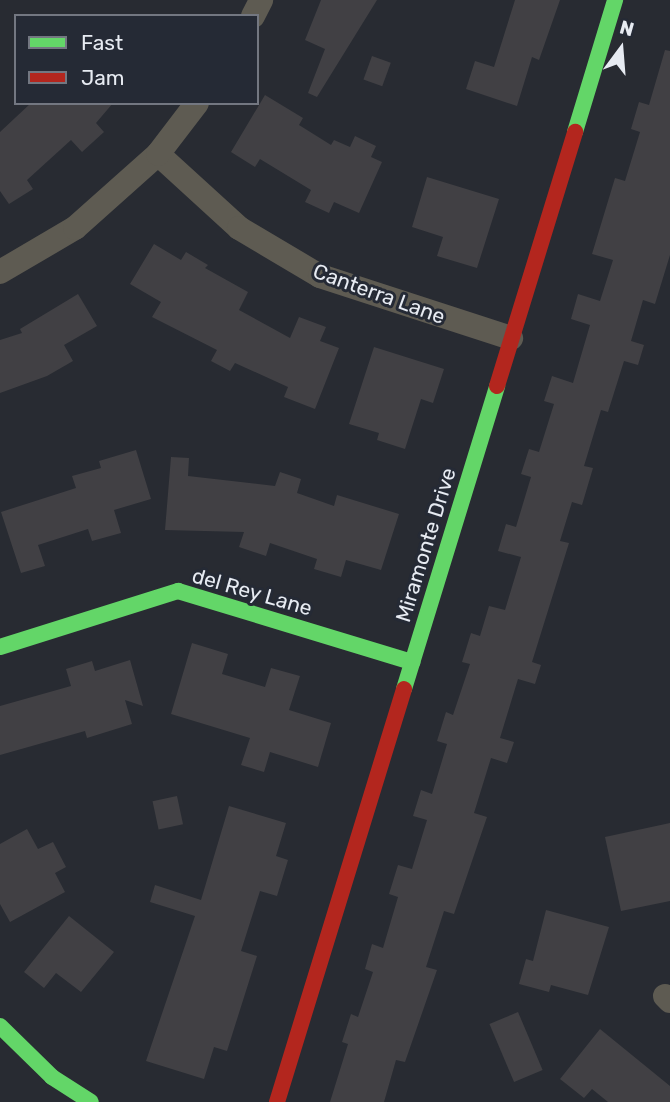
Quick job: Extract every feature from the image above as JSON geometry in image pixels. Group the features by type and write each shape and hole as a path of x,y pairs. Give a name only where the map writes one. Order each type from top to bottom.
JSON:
{"street":[{"name":"Miramonte Drive","path":"277,1102 615,0"},
{"path":"0,272 75,228 158,155 196,105"},
{"name":"Canterra Lane","path":"158,155 239,228 320,276 511,338"},
{"name":"del Rey Lane","path":"0,647 178,592 412,662"},
{"path":"0,1026 52,1077 92,1102"}],"building":[{"path":"321,0 377,0 317,97 308,93 325,49 305,40"},
{"path":"515,0 560,0 539,60 532,57 517,106 466,89 475,61 494,67"},
{"path":"665,50 670,51 670,255 655,304 643,300 631,341 644,345 638,365 624,361 608,412 601,410 584,466 593,468 582,505 572,502 560,541 569,543 532,662 541,665 535,684 518,679 500,738 514,742 507,763 491,758 474,813 487,817 454,914 444,911 426,967 437,970 405,1062 396,1060 384,1102 330,1102 348,1044 342,1042 351,1014 358,1017 373,972 365,969 372,944 383,948 398,897 389,894 398,865 412,869 427,820 413,816 421,790 432,794 447,744 437,741 446,712 453,715 470,664 462,662 471,633 480,636 489,606 505,610 521,557 498,551 506,524 516,527 531,477 521,474 529,449 539,452 554,404 544,401 552,376 573,383 590,325 571,319 578,294 600,301 613,260 592,254 615,178 625,181 640,132 631,129 639,102 649,105"},
{"path":"372,56 391,63 382,86 363,79"},
{"path":"265,95 303,118 299,125 331,145 334,140 350,147 355,136 376,146 371,157 382,162 359,213 334,202 329,213 305,202 311,190 260,159 255,167 231,152"},
{"path":"29,105 111,105 96,123 104,132 82,152 71,140 27,180 33,189 9,204 0,191 0,132"},
{"path":"427,177 499,199 477,268 437,256 443,237 412,227"},
{"path":"154,244 181,260 186,252 208,265 205,268 248,292 239,310 290,338 299,317 326,327 320,341 339,348 315,409 284,397 288,387 235,363 230,371 211,361 217,350 152,317 161,302 130,284"},
{"path":"78,294 97,326 64,345 73,361 47,376 0,393 0,340 22,333 20,329"},
{"path":"374,347 444,369 433,403 421,399 405,449 377,440 379,433 349,424"},
{"path":"136,450 151,499 114,510 121,533 92,541 88,529 38,545 45,566 21,573 1,512 76,488 72,476 101,468 99,461"},
{"path":"171,457 189,458 188,476 275,486 280,472 301,479 297,493 334,506 337,495 399,514 381,570 346,560 341,577 314,569 317,559 270,543 266,556 239,547 244,532 165,530"},
{"path":"192,643 228,654 222,674 265,687 271,668 300,676 289,710 331,723 318,767 270,752 264,772 241,765 250,738 171,714"},
{"path":"130,660 143,706 125,700 132,724 87,738 85,731 0,755 0,706 71,686 66,669 92,661 95,671"},
{"path":"177,796 183,824 159,830 153,801"},
{"path":"229,806 286,823 276,856 288,860 277,896 260,891 241,951 257,956 227,1051 214,1047 204,1079 146,1061 195,916 150,902 155,885 201,900"},
{"path":"670,823 670,901 621,911 605,837"},
{"path":"27,829 38,849 53,842 66,867 55,873 65,892 10,922 0,904 0,844"},
{"path":"546,910 609,927 588,995 551,985 549,992 519,984 526,959 533,961"},
{"path":"69,916 114,952 81,992 56,973 44,988 24,972"},
{"path":"518,1012 543,1070 514,1082 489,1024"},
{"path":"600,1029 670,1086 670,1102 608,1102 592,1089 584,1098 560,1079"}],"traffic: fast":[{"path":"575,132 615,0"},
{"path":"404,689 497,386"},
{"path":"0,647 178,591 412,662"},
{"path":"0,1026 52,1077 91,1102"}],"traffic: jam":[{"path":"497,386 575,132"},
{"path":"277,1102 404,689"}]}
